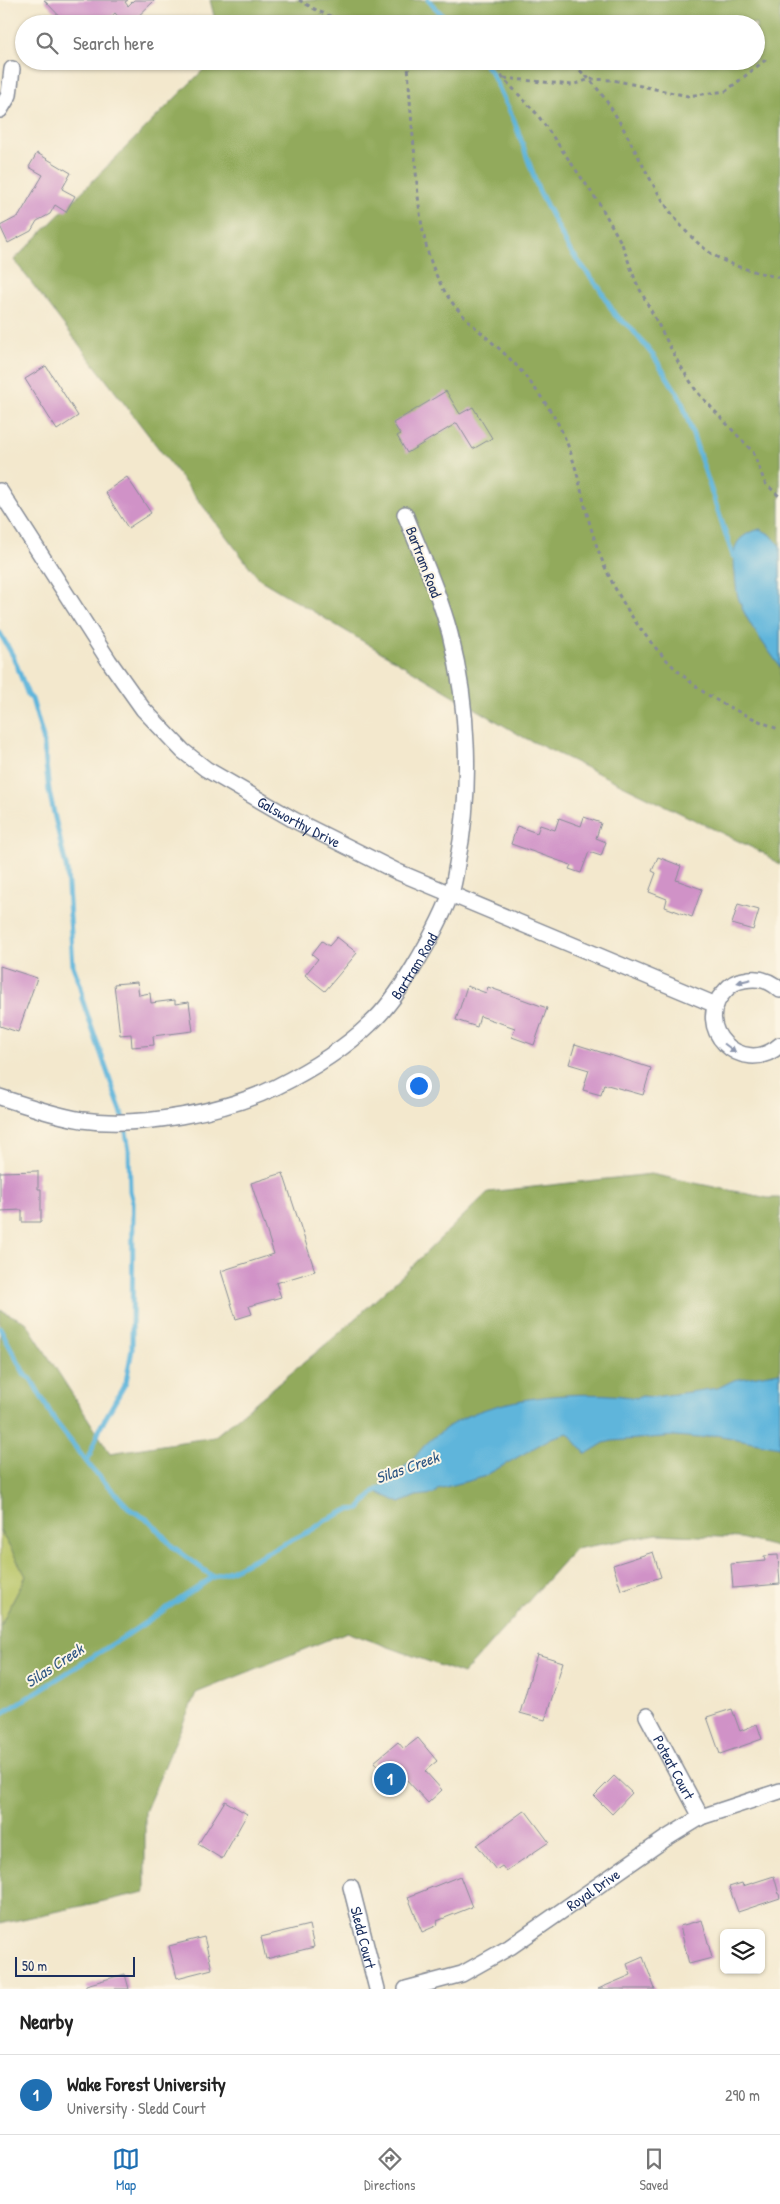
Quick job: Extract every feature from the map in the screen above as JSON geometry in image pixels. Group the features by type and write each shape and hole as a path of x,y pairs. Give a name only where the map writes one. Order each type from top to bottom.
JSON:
{"street":[{"path":"0,110 9,95 12,69"},
{"name":"Galsworthy Drive","path":"0,490 109,661 143,709 183,752 243,792 398,872 716,1005"},
{"name":"Bartram Road","path":"0,1097 42,1111 84,1120 155,1119 225,1106 260,1095 316,1066 370,1024 391,1002 422,953 451,894 464,818 466,746 462,700 450,633 405,514"},
{"path":"780,990 764,980 752,978 740,980 726,990 716,1005 714,1023 721,1039 734,1051 742,1055 760,1056 769,1053 780,1045"},
{"name":"Poteat Court","path":"647,1716 701,1817"},
{"name":"Royal Drive","path":"406,1989 462,1974 510,1947 657,1845 701,1817 780,1791"},
{"name":"Sledd Court","path":"351,1887 377,1989"}],"path":[{"path":"299,0 328,15"},
{"path":"408,70 411,126 423,236 437,280 455,306 515,364 555,419 572,452 591,530 602,560 615,588 653,643 674,667 701,690 780,730"},
{"path":"499,70 503,78 538,114 599,203 622,244 636,282 678,362 698,392 753,452 765,483 780,497"},
{"path":"578,70 590,79 613,111 658,196 686,234 714,255 752,271 780,278"},
{"path":"503,78 572,85 590,79 613,80 688,96 726,91 754,70"}],"green space":[{"path":"210,0 780,0 780,865 763,853 523,737 259,579 14,260 203,70 765,70 765,15 214,15"},
{"path":"651,1174 768,1198 780,1198 780,1548 740,1538 657,1534 575,1549 463,1674 347,1632 196,1693 145,1812 145,1892 0,1924 0,1626 26,1576 0,1530 0,1310 26,1322 110,1453 214,1437 337,1335 405,1273 488,1192"},
{"path":"0,1530 26,1576 0,1626"}],"water":[{"path":"760,529 771,535 780,546 780,667 747,618 742,609 737,590 734,556 737,544 751,532"},
{"path":"780,1372 780,1447 716,1435 699,1438 675,1436 612,1441 604,1443 586,1454 568,1433 551,1438 483,1477 438,1489 434,1494 416,1496 400,1503 375,1491 410,1463 428,1442 449,1426 468,1416 490,1408 540,1397 566,1395 592,1394 637,1398 642,1396 654,1397 718,1388 734,1380"}],"building":[{"path":"44,0 128,0 125,2 128,6 134,0 155,0 139,15 117,15 115,13 113,15 58,15"},
{"path":"37,153 71,173 62,189 75,196 66,212 55,205 50,214 37,221 31,231 8,243 0,226 19,216 43,175 29,167"},
{"path":"46,366 78,416 57,430 25,379"},
{"path":"446,391 460,414 473,407 492,438 473,449 457,423 407,453 397,436 400,434 393,423"},
{"path":"127,477 151,513 128,528 105,492"},
{"path":"584,817 601,823 596,838 606,842 601,856 589,852 581,873 569,869 571,865 511,844 517,826 537,833 540,825 555,830 559,818 581,826"},
{"path":"658,857 681,866 676,880 702,889 692,917 665,907 667,899 649,892 656,873 652,871"},
{"path":"738,904 759,910 753,930 732,924"},
{"path":"337,937 357,953 325,991 305,975 318,959 312,954 322,941 329,946"},
{"path":"0,966 37,978 18,1032 0,1026"},
{"path":"137,982 139,995 150,993 151,1003 175,1000 175,1004 189,1002 193,1031 153,1036 154,1045 132,1047 131,1034 120,1035 114,984"},
{"path":"467,986 486,993 488,987 547,1008 534,1045 512,1037 515,1028 480,1016 477,1027 456,1020"},
{"path":"575,1044 651,1068 643,1095 604,1084 601,1095 583,1090 589,1070 569,1064"},
{"path":"38,1171 38,1189 41,1189 41,1222 22,1222 22,1210 0,1211 0,1172"},
{"path":"283,1173 315,1271 276,1283 281,1297 249,1306 252,1314 236,1319 221,1271 274,1254 251,1183"},
{"path":"653,1552 661,1577 621,1590 613,1565"},
{"path":"778,1555 780,1584 733,1588 731,1564 765,1561 764,1556"},
{"path":"537,1654 563,1662 545,1720 520,1713"},
{"path":"732,1709 740,1731 757,1724 762,1739 720,1754 707,1717"},
{"path":"418,1738 437,1761 425,1771 442,1790 428,1803 405,1778 395,1787 374,1762 398,1742 404,1749"},
{"path":"614,1776 632,1793 612,1814 594,1796"},
{"path":"225,1801 247,1814 222,1859 198,1844"},
{"path":"525,1810 549,1842 506,1871 502,1866 496,1870 477,1845"},
{"path":"460,1876 472,1907 437,1921 438,1925 422,1932 408,1897"},
{"path":"774,1876 780,1898 738,1912 729,1887 742,1883 743,1886"},
{"path":"702,1920 712,1958 689,1964 680,1926"},
{"path":"309,1925 314,1947 266,1959 261,1937"},
{"path":"204,1937 212,1969 177,1978 169,1946"},
{"path":"643,1957 655,1989 598,1989 631,1975 627,1964"},
{"path":"125,1974 129,1989 86,1989 86,1985"}],"waterway":[{"path":"428,0 442,15"},
{"path":"489,70 514,120 539,191 569,249 600,289 615,315 631,328 655,358 681,399 733,556 738,558"},
{"path":"0,633 13,656 28,695 32,699 43,738 49,791 67,871 73,966 81,987 82,999 124,1120 129,1150 130,1191 133,1202 132,1349 126,1382 101,1426 87,1461"},
{"path":"0,1328 25,1375 31,1379 55,1421 93,1470 131,1510 150,1521 172,1546 213,1577"},
{"name":"Silas Creek","path":"0,1715 127,1635 213,1577 232,1570 312,1530 326,1520 348,1510 359,1509 375,1491 381,1488"}],"place":[{"name":"Wake Forest University","path":"390,1779"}]}
